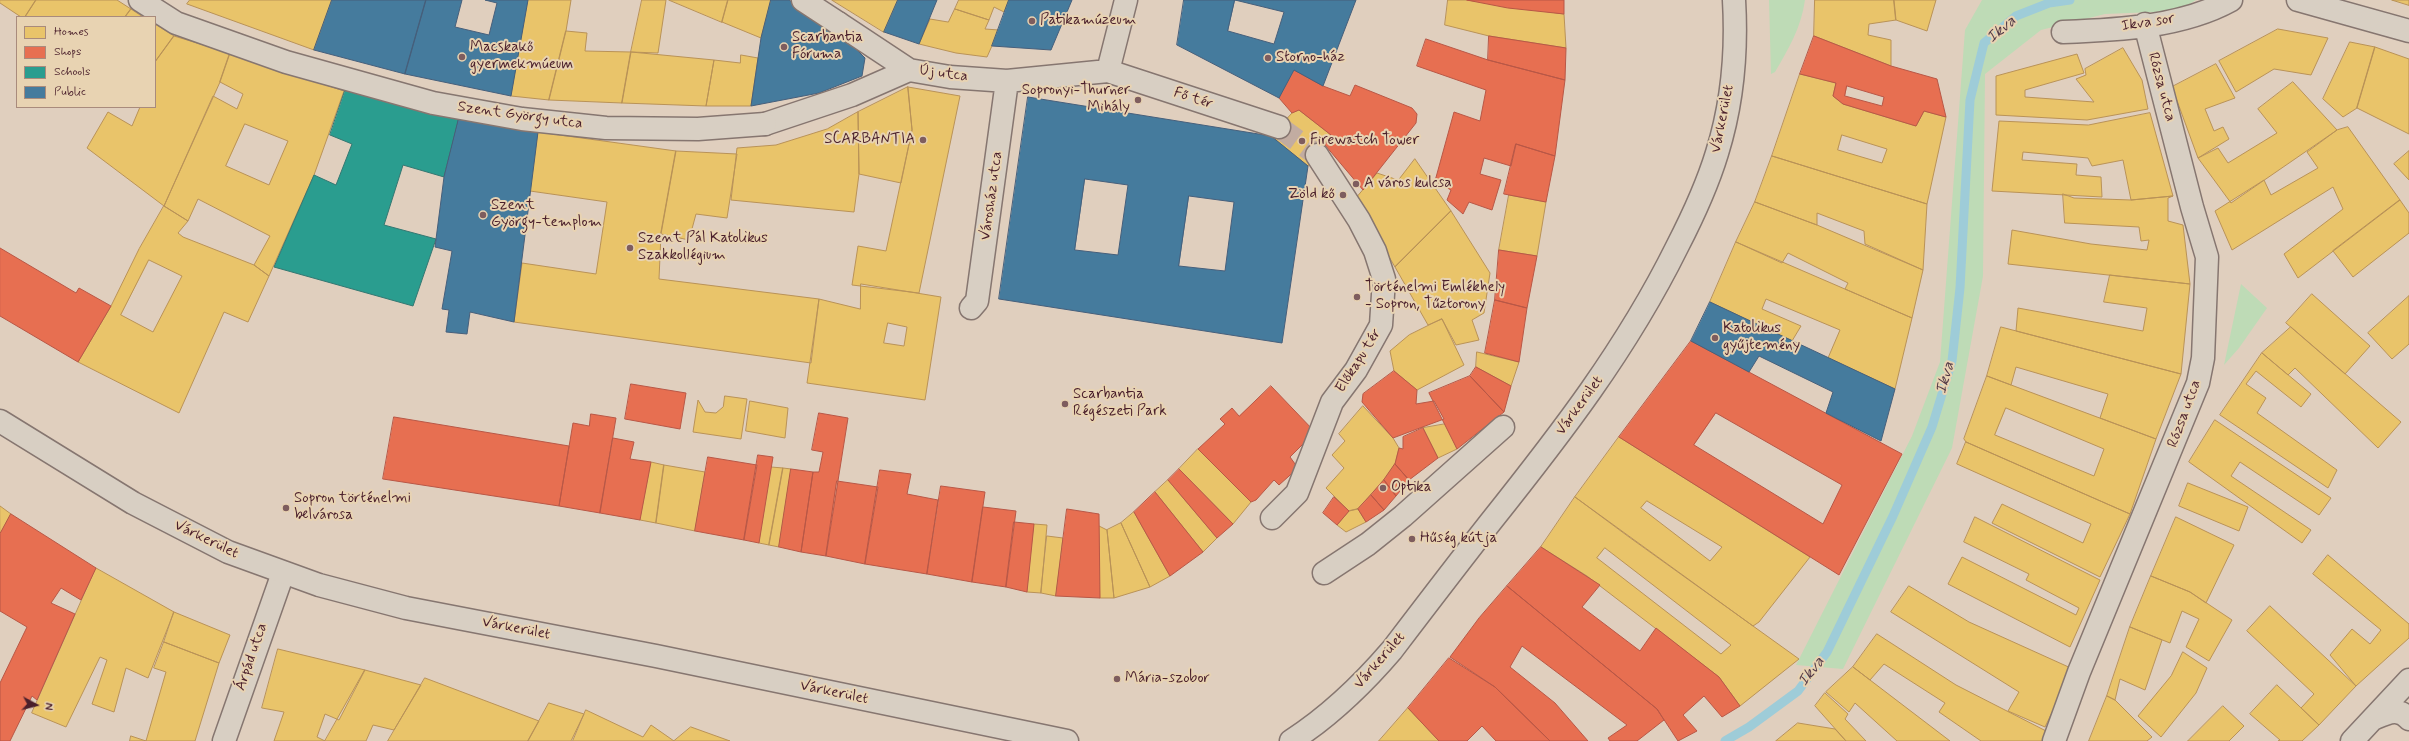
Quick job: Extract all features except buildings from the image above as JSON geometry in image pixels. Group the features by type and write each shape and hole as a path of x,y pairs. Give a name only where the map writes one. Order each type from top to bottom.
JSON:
{"street":[{"name":"Szent György utca","path":"140,0 176,23 323,74 433,103 522,119 606,128 698,129 766,124 852,95 909,70"},
{"name":"Új utca","path":"803,0 909,70 950,76 1007,81"},
{"path":"1108,70 1126,0"},
{"name":"Várkerület","path":"1291,741 1344,702 1369,677 1392,650 1598,383 1652,298 1698,205 1718,152 1727,113 1733,69 1734,0"},
{"name":"Ikva sor","path":"2063,32 2180,19 2231,0"},
{"path":"2298,0 2409,31"},
{"name":"Rózsa utca","path":"2054,741 2079,672 2198,383 2202,358 2207,258 2192,207 2145,24"},
{"name":"Fő tér","path":"1007,81 1108,70 1279,127"},
{"name":"Városház utca","path":"971,308 977,301 1007,81"},
{"name":"Előkapu tér","path":"1272,518 1297,492 1332,402 1356,370 1382,325 1384,278 1374,251 1359,220 1317,155"},
{"name":"Várkerület","path":"0,421 133,503 228,552 283,574 406,608 664,658 1067,741"},
{"path":"1324,573 1368,544 1403,516 1503,427"},
{"name":"Árpád utca","path":"224,741 283,574"},
{"path":"2352,741 2409,680"},
{"path":"2375,718 2394,711 2404,714 2409,719"}],"green space":[{"path":"1769,0 1805,0 1801,20 1794,38 1775,72 1771,74"},
{"path":"1982,0 2196,0 2178,11 2105,14 2041,30 1985,74 1983,276 1952,448 1843,669 1796,665 1912,436 1940,362 1965,30"},
{"path":"2241,284 2267,308 2239,348 2224,365"}],"waterway":[{"name":"Ikva","path":"1725,741 1749,727 1798,691 1827,652 1893,516 1932,427 1952,361 1960,288 1970,100 1984,43 2016,16 2049,3 2070,0"}],"tunnel":[{"path":"1279,127 1317,155"}],"place":[{"name":"Patikamúzeum","path":"1032,21"},
{"name":"Scarbantia Fóruma","path":"784,47"},
{"name":"Macskakő gyermekmúeum","path":"462,57"},
{"name":"Storno-ház","path":"1268,58"},
{"name":"Sopronyi-Thurner Mihály","path":"1138,100"},
{"name":"SCARBANTIA","path":"923,140"},
{"name":"Firewatch Tower","path":"1302,141"},
{"name":"A város kulcsa","path":"1356,184"},
{"name":"Zöld kő","path":"1343,195"},
{"name":"Szent György-templom","path":"483,215"},
{"name":"Szent Pál Katolikus Szakkollégium","path":"630,248"},
{"name":"Történelmi Emlékhely - Sopron, Tűztorony","path":"1357,297"},
{"name":"Katolikus gyűjtemény","path":"1715,338"},
{"name":"Scarbantia Régészeti Park","path":"1065,404"},
{"name":"Optika","path":"1383,488"},
{"name":"Sopron történelmi belvárosa","path":"286,508"},
{"name":"Hűség kútja","path":"1412,539"},
{"name":"Mária-szobor","path":"1117,679"}]}
